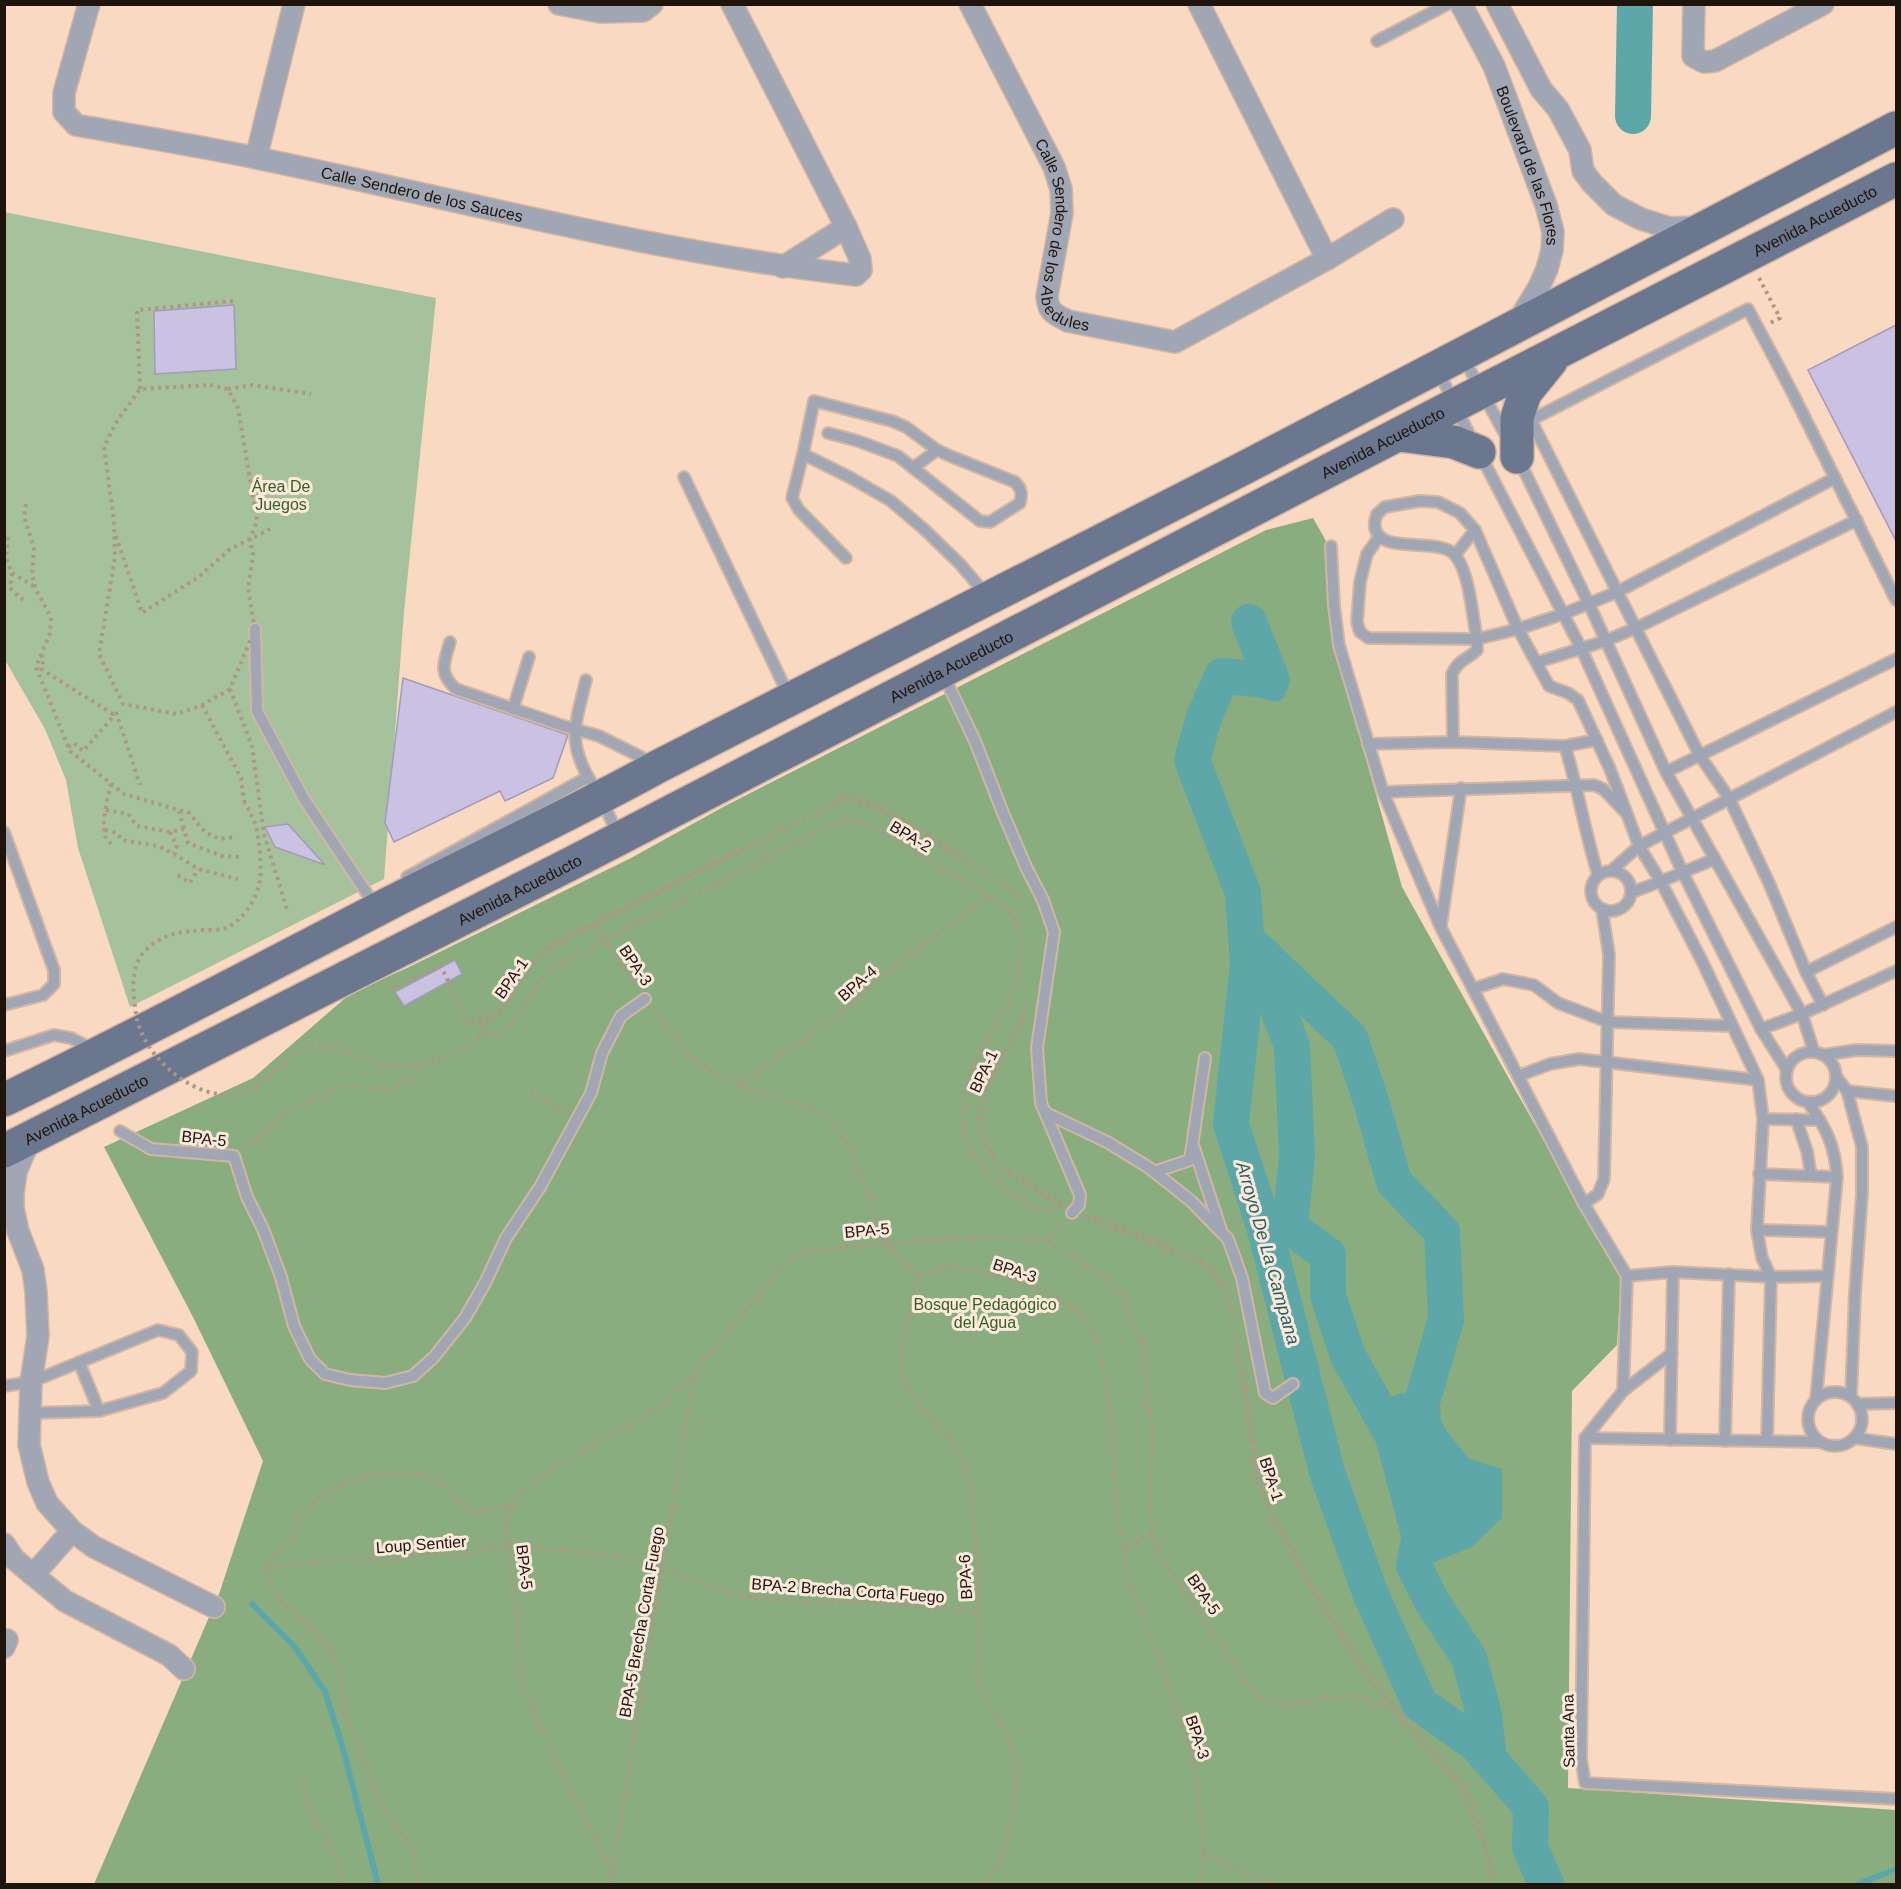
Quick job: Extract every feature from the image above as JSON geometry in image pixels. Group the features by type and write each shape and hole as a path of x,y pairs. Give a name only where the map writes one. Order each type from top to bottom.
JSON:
{"main road":[{"path":"4,1100 99,1054 389,896 555,820 594,787 659,766 1244,468 1896,128"},
{"name":"Avenida Acueducto","path":"18,1144 574,862 1896,179"},
{"path":"1517,457 1517,418 1526,393 1557,354"},
{"path":"1399,435 1454,442 1479,452"},
{"path":"555,820 574,862"}],"street":[{"name":"Calle Sendero de los Sauces","path":"89,4 64,93 64,112 76,125 256,158 546,222 783,267 856,275 861,270 860,259 846,228 732,4"},
{"path":"256,158 294,4"},
{"path":"559,4 600,12 643,11 652,4"},
{"name":"Calle Sendero de los Abedules","path":"970,4 1054,167 1061,189 1062,213 1047,296 1048,306 1055,315 1068,321 1175,342 1327,259 1393,219"},
{"path":"1199,4 1327,259"},
{"name":"Boulevard de las Flores","path":"1461,4 1494,66 1546,205 1553,232 1552,250 1539,287 1515,327"},
{"name":"Boulevard de las Flores","path":"1497,4 1540,89 1547,115 1569,160 1583,171 1614,205 1641,219 1670,228 1708,227"},
{"path":"1694,4 1693,57 1704,62 1715,61 1823,4"},
{"path":"783,267 846,228"},
{"path":"18,1144 22,1155 16,1172 13,1208 18,1231 33,1270 36,1292 38,1336 32,1382 29,1445 38,1482 47,1503 72,1531 94,1547 213,1607"},
{"path":"33,1575 72,1531"},
{"path":"8,1553 65,1601 169,1655 184,1668"}],"lane":[{"path":"1377,41 1448,4"},
{"path":"1823,1005 1806,972 1769,883 1729,798 1700,756 1531,420 1748,309 1896,600"},
{"path":"1449,361 1468,399 1517,457 1589,604 1666,772 1802,1014 1818,1053 1830,1060 1834,1067 1835,1084 1831,1093 1824,1099 1808,1102 1792,1095 1787,1087 1787,1070 1791,1062 1805,1052 1818,1053 1857,1050 1896,1051"},
{"path":"1449,361 1468,399 1479,452 1581,648 1682,871 1761,1029 1787,1070"},
{"path":"828,433 898,456 981,521 990,522 1020,503 1022,494 1020,486 1015,482 937,450 892,421 814,401 804,454 792,498 799,510 846,558"},
{"path":"913,468 937,450"},
{"path":"804,454 891,501 961,565 989,598"},
{"path":"684,477 791,699"},
{"path":"1379,537 1367,554 1359,582 1357,622 1360,632 1368,638 1477,639 1518,629 1563,614 1617,592 1835,478"},
{"path":"1453,742 1452,674 1456,665 1471,657 1477,650 1465,575 1455,555 1446,547 1389,543 1379,537 1375,528 1377,514 1385,507 1420,501 1438,502 1460,513 1476,530 1518,629 1538,662 1549,686 1568,693 1578,700 1628,814 1639,846 1661,882 1702,961 1758,1080 1763,1119 1757,1230 1762,1258 1771,1277 1767,1441"},
{"path":"1538,662 1636,628 1857,520"},
{"path":"1455,555 1476,530"},
{"path":"1331,546 1339,645 1383,792 1440,926 1584,1204 1627,1276 1623,1391"},
{"path":"255,629 257,711 304,800 389,896 594,787"},
{"path":"450,642 443,666 446,680 456,689 619,744 659,766"},
{"path":"513,709 529,657"},
{"path":"1666,772 1896,659"},
{"path":"941,671 975,741 1026,867 1043,900 1054,932 1037,1048 1041,1103 1080,1195 1079,1205 1071,1211"},
{"path":"586,680 574,728 576,745 580,763 620,838"},
{"path":"1612,870 1639,846 1896,712"},
{"path":"1368,744 1453,742 1565,746 1597,740"},
{"path":"1565,746 1577,787 1587,841 1598,875"},
{"path":"1383,792 1594,785 1603,789 1628,814"},
{"path":"1440,926 1461,789"},
{"path":"4,832 54,970 54,984 43,995 4,1005"},
{"path":"1632,892 1715,858"},
{"path":"1612,870 1627,877 1632,892 1625,906 1610,912 1596,904 1590,890 1592,882 1598,875 1612,870"},
{"path":"1584,1204 1598,1194 1604,1179 1609,955 1602,909"},
{"path":"1806,972 1896,927"},
{"path":"1761,1029 1823,1005 1896,971"},
{"path":"1473,989 1503,979 1534,985 1558,1003 1608,1022 1732,1026"},
{"name":"BPA-5","path":"120,1131 152,1149 234,1156 281,1277 294,1326 310,1359 325,1374 350,1380 385,1383 413,1376 434,1357 465,1318 485,1283 506,1238 540,1187 591,1093 602,1053 621,1016 645,999"},
{"path":"4,1051 54,1035 71,1038 99,1054"},
{"path":"1154,1172 1191,1160 1205,1058"},
{"path":"1518,1076 1550,1064 1579,1059 1758,1080"},
{"path":"1836,1076 1846,1091 1862,1147 1862,1193 1855,1293 1854,1400 1861,1412 1862,1421 1860,1431 1854,1438 1838,1446 1828,1446 1820,1442 1813,1435 1809,1426 1808,1417 1811,1408 1824,1394 1842,1393 1854,1400 1896,1403"},
{"path":"1846,1091 1896,1096"},
{"path":"1808,1102 1830,1136 1836,1156 1837,1177 1816,1400"},
{"path":"1046,1113 1107,1142 1154,1172 1191,1201 1228,1239 1242,1278 1265,1393 1273,1398 1293,1384"},
{"path":"1763,1119 1820,1120"},
{"path":"1796,1119 1807,1151 1811,1176"},
{"path":"1193,1144 1222,1233"},
{"path":"1759,1174 1837,1177"},
{"path":"1757,1230 1831,1232"},
{"path":"1627,1276 1673,1272 1771,1277 1827,1276"},
{"path":"1670,1440 1673,1272"},
{"path":"1725,1441 1729,1274"},
{"path":"4,1386 32,1382 158,1330 179,1335 192,1352 190,1371 163,1393 99,1412 31,1413"},
{"path":"1585,1438 1623,1391 1672,1353"},
{"path":"79,1362 99,1412"},
{"path":"1585,1438 1820,1442"},
{"name":"Santa Ana","path":"1585,1438 1581,1758 1585,1783 1896,1799"},
{"path":"1854,1438 1896,1444"}],"path":[{"path":"1759,329 1780,318 1768,295"},
{"path":"123,704 99,654 115,557 114,521 104,447 115,424 140,389 137,310 234,301"},
{"path":"140,389 210,385 228,389 252,385 311,394"},
{"path":"123,704 177,714 202,705 230,689 255,629 248,589 253,555 250,539 257,521 238,408 228,389"},
{"path":"26,504 24,516 34,549 32,575 35,587 51,617 50,633 36,667 70,751 124,794 189,813 206,833 220,839 234,837"},
{"path":"115,533 142,613 200,576 230,549 270,529"},
{"path":"8,537 6,558 12,573 10,588 23,600"},
{"path":"12,573 35,587"},
{"path":"41,655 44,659 41,669 114,713 140,785"},
{"path":"230,689 252,746 264,834 288,913"},
{"path":"68,747 74,743 83,751 123,704"},
{"path":"202,705 240,778 244,801 256,825 260,879 251,904 238,919 224,928 180,931 162,939 145,951 135,970 133,994 137,1023 164,1066 185,1083 208,1092 234,1094 252,1089 273,1074 294,1053 310,1046 333,1046 390,1068 417,1066 450,1056 475,1042 490,1020"},
{"path":"111,784 105,830 105,836 111,844"},
{"name":"BPA-1","path":"844,797 875,804 1026,896 1029,905 977,868 869,805 846,800 550,948 524,974 503,1010 490,1020 472,1023 498,1010 521,973 550,945 844,797"},
{"path":"106,810 128,814 137,826 170,832 184,829"},
{"path":"179,810 188,843 222,856 241,858"},
{"name":"BPA-2","path":"479,1035 498,1034 512,1023 535,988 551,969 827,827 844,820 858,820 989,897 1012,914 1021,939 1019,977 1009,1003 976,1058 968,1082 963,1102 968,1147 994,1181 1016,1196 1039,1209 1071,1211"},
{"path":"105,830 117,833 122,840 158,846 198,869 238,879"},
{"path":"170,832 177,846 173,853"},
{"path":"178,874 190,882 198,869"},
{"name":"BPA-4","path":"738,1084 831,1021 904,958 989,897"},
{"name":"BPA-3","path":"596,926 645,999 686,1053 710,1070 738,1084 807,1106 833,1123 851,1150 886,1244 918,1275 955,1266 1009,1278 1047,1293 1080,1311 1098,1344 1110,1407 1116,1494 1130,1583 1196,1769 1203,1854 1199,1884"},
{"path":"376,962 390,989 441,966 467,1022 472,1023"},
{"path":"1031,1000 1015,1038 989,1083 980,1115 982,1135 1000,1165 1071,1211 1203,1263 1226,1290 1234,1324"},
{"path":"234,1156 295,1107 344,1086 391,1090 415,1077"},
{"path":"531,1093 577,1120"},
{"path":"1046,1241 1071,1211"},
{"path":"1071,1211 1140,1234 1207,1263 1230,1290 1257,1470 1276,1521 1321,1600 1362,1664 1466,1787 1491,1860 1493,1884"},
{"name":"BPA-5","path":"610,1875 605,1857 593,1831 558,1765 520,1672 517,1621 507,1544 508,1513 518,1496 549,1471 661,1406 694,1374 780,1268 796,1255 812,1250 935,1239 997,1237 1046,1241 1096,1271 1124,1298 1143,1348 1152,1433 1150,1508 1155,1547 1244,1680 1262,1699 1284,1706 1325,1698 1354,1696 1392,1708"},
{"name":"BPA-6","path":"918,1275 901,1347 901,1371 921,1408 951,1440 964,1464 970,1486 979,1590 977,1678 1008,1735 1017,1772 1015,1801 1004,1852 1001,1862 985,1884"},
{"name":"BPA-1","path":"1236,1335 1254,1468 1275,1525 1332,1627 1362,1670 1382,1695 1384,1701 1460,1786 1487,1856 1493,1884"},
{"name":"BPA-5 Brecha Corta Fuego","path":"610,1875 694,1374"},
{"path":"418,1884 413,1849 393,1823 373,1789 357,1738 344,1710 340,1674 329,1645 275,1594 264,1569 294,1536 300,1519 313,1503 334,1487 370,1475 422,1475 441,1483 455,1498 475,1512 513,1505"},
{"path":"1123,1550 1153,1532"},
{"name":"BPA-2 Brecha Corta Fuego","path":"507,1544 620,1557 662,1568 734,1594 810,1603 879,1602 978,1611"},
{"name":"Loup Sentier","path":"264,1569 344,1558 397,1561 423,1554 464,1556 507,1544"},
{"path":"303,1784 309,1809 338,1864 341,1884"},
{"path":"1203,1854 1266,1881 1280,1884"},
{"path":"610,1875 610,1884"}],"green space":[{"name":"Área De Juegos","path":"4,212 436,298 404,612 384,879 130,1007 78,848 66,780 45,729 5,660"},
{"name":"Bosque Pedagógico del Agua","path":"1313,518 1326,541 1332,638 1402,887 1621,1279 1617,1345 1572,1391 1568,1788 1896,1810 1896,1884 94,1884 219,1594 263,1461 193,1317 104,1147 253,1078 351,993 407,968 631,858 725,806 1266,530"}],"water":[{"path":"1270,671 1280,678 1283,684 1285,696 1279,702 1259,698 1248,691 1248,686 1260,673"},
{"path":"1401,1393 1431,1397 1445,1429 1469,1459 1502,1469 1502,1518 1472,1547 1432,1563 1405,1552 1367,1408"}],"building":[{"path":"234,305 236,369 155,374 154,311"},
{"path":"1896,325 1896,541 1808,370"},
{"path":"403,678 568,735 553,778 505,801 500,791 394,842 385,823"},
{"path":"288,824 325,865 275,847 265,827"},
{"path":"455,960 462,974 404,1006 395,992"}],"waterway":[{"name":"Arroyo De La Campana","path":"1633,116 1635,4"},
{"name":"Arroyo De La Campana","path":"1249,622 1272,680 1222,676 1204,717 1192,760 1243,893 1248,963 1231,1124 1264,1226 1327,1472 1371,1595 1420,1704 1476,1744 1531,1807 1530,1847 1546,1884"},
{"path":"1246,939 1350,1038 1394,1182 1442,1232 1446,1319 1422,1402 1424,1444"},
{"path":"1264,955 1272,994 1292,1046 1297,1155 1290,1227 1328,1255 1328,1296 1348,1356 1399,1447"},
{"path":"1425,1508 1414,1566 1431,1600 1469,1658 1484,1715 1489,1759"},
{"path":"252,1604 295,1647 325,1692 342,1745 378,1884"},
{"path":"1858,1884 1896,1869"}]}
